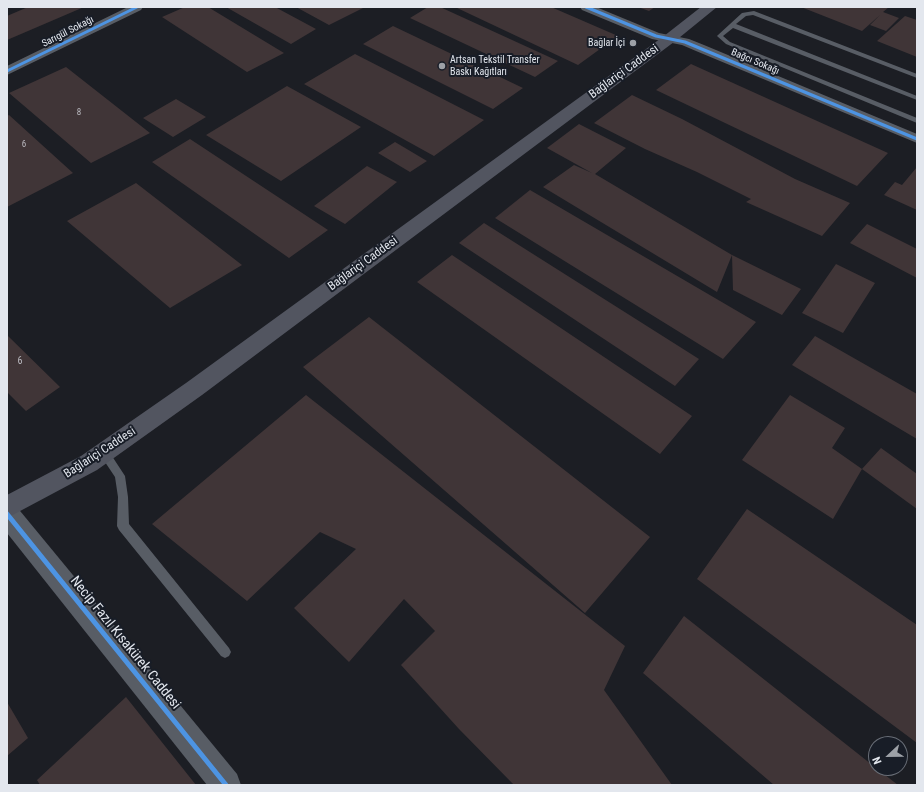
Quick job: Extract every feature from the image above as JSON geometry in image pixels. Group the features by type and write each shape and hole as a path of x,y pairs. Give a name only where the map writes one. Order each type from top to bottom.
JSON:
{"main road":[{"name":"Bağlariçi Caddesi","path":"7,507 90,463 194,389 669,39 710,7"}],"street":[{"name":"Sarıgül Sokağı","path":"7,72 137,7"},
{"name":"Bağcı Sokağı","path":"586,7 656,36 685,42 917,139"},
{"name":"Necip Fazıl Kısakürek Caddesi","path":"7,514 226,785"}],"lane":[{"path":"917,76 754,13 744,14 720,36 728,43 917,121"},
{"path":"732,25 917,98"},
{"path":"104,453 120,476 123,497 123,526 225,652"}],"building":[{"path":"28,7 84,7 7,40 7,16"},
{"path":"185,7 208,7 284,53 247,72 162,17"},
{"path":"226,7 275,7 316,29 291,44"},
{"path":"296,7 362,7 363,8 329,25"},
{"path":"428,7 440,7 558,61 535,77 410,18"},
{"path":"455,7 551,7 618,36 578,65"},
{"path":"638,7 655,7 649,11"},
{"path":"801,7 889,7 883,12 899,18 886,31 870,25 880,15 862,31"},
{"path":"905,16 917,20 917,57 877,41"},
{"name":"Artsan Tekstil Transfer Baskı Kağıtları","path":"393,26 523,88 493,109 363,44"},
{"path":"355,54 484,120 434,156 304,84"},
{"path":"691,64 888,153 857,186 656,90"},
{"path":"66,67 150,133 91,163 9,93"},
{"path":"287,86 361,127 281,181 206,135"},
{"path":"632,95 682,119 795,179 850,203 822,236 746,202 751,199 594,123"},
{"path":"176,99 206,117 173,137 143,118"},
{"path":"9,115 73,173 7,207 7,116"},
{"path":"579,124 626,148 595,174 732,255 717,292 543,187 574,165 592,173 547,148"},
{"path":"190,139 328,230 289,258 152,162"},
{"path":"395,142 427,161 410,172 378,153"},
{"path":"367,166 397,182 345,224 314,206"},
{"path":"917,167 917,210 884,195 895,182 902,185"},
{"path":"136,183 242,265 170,308 67,221"},
{"path":"530,190 756,322 723,359 495,218"},
{"path":"484,223 699,359 675,386 459,243"},
{"path":"867,224 917,249 917,278 850,243"},
{"path":"452,255 692,416 660,454 417,282"},
{"path":"732,255 801,289 782,315 733,290"},
{"path":"836,264 875,283 843,333 802,313"},
{"path":"369,317 650,537 585,613 303,367"},
{"path":"7,335 60,387 26,411 7,392"},
{"path":"815,336 917,394 917,439 792,365"},
{"path":"306,395 625,646 604,690 672,785 514,785 459,729 401,665 435,631 404,599 349,662 294,608 356,549 320,532 247,601 152,524"},
{"path":"790,395 845,428 832,448 862,469 833,519 742,460"},
{"path":"881,448 917,474 917,509 862,469"},
{"path":"747,509 917,625 917,743 908,736 697,579"},
{"path":"684,616 868,761 868,776 887,776 898,785 774,785 643,673"},
{"path":"126,697 196,785 40,785 37,780"},
{"path":"7,702 28,738 7,756"}],"cycle path":[{"path":"7,71 137,7"},
{"path":"586,7 656,36 685,42 917,139"},
{"path":"7,514 226,785"}],"place":[{"name":"Bağlar İçi","path":"633,43"},
{"name":"Artsan Tekstil Transfer Baskı Kağıtları","path":"442,66"}]}
